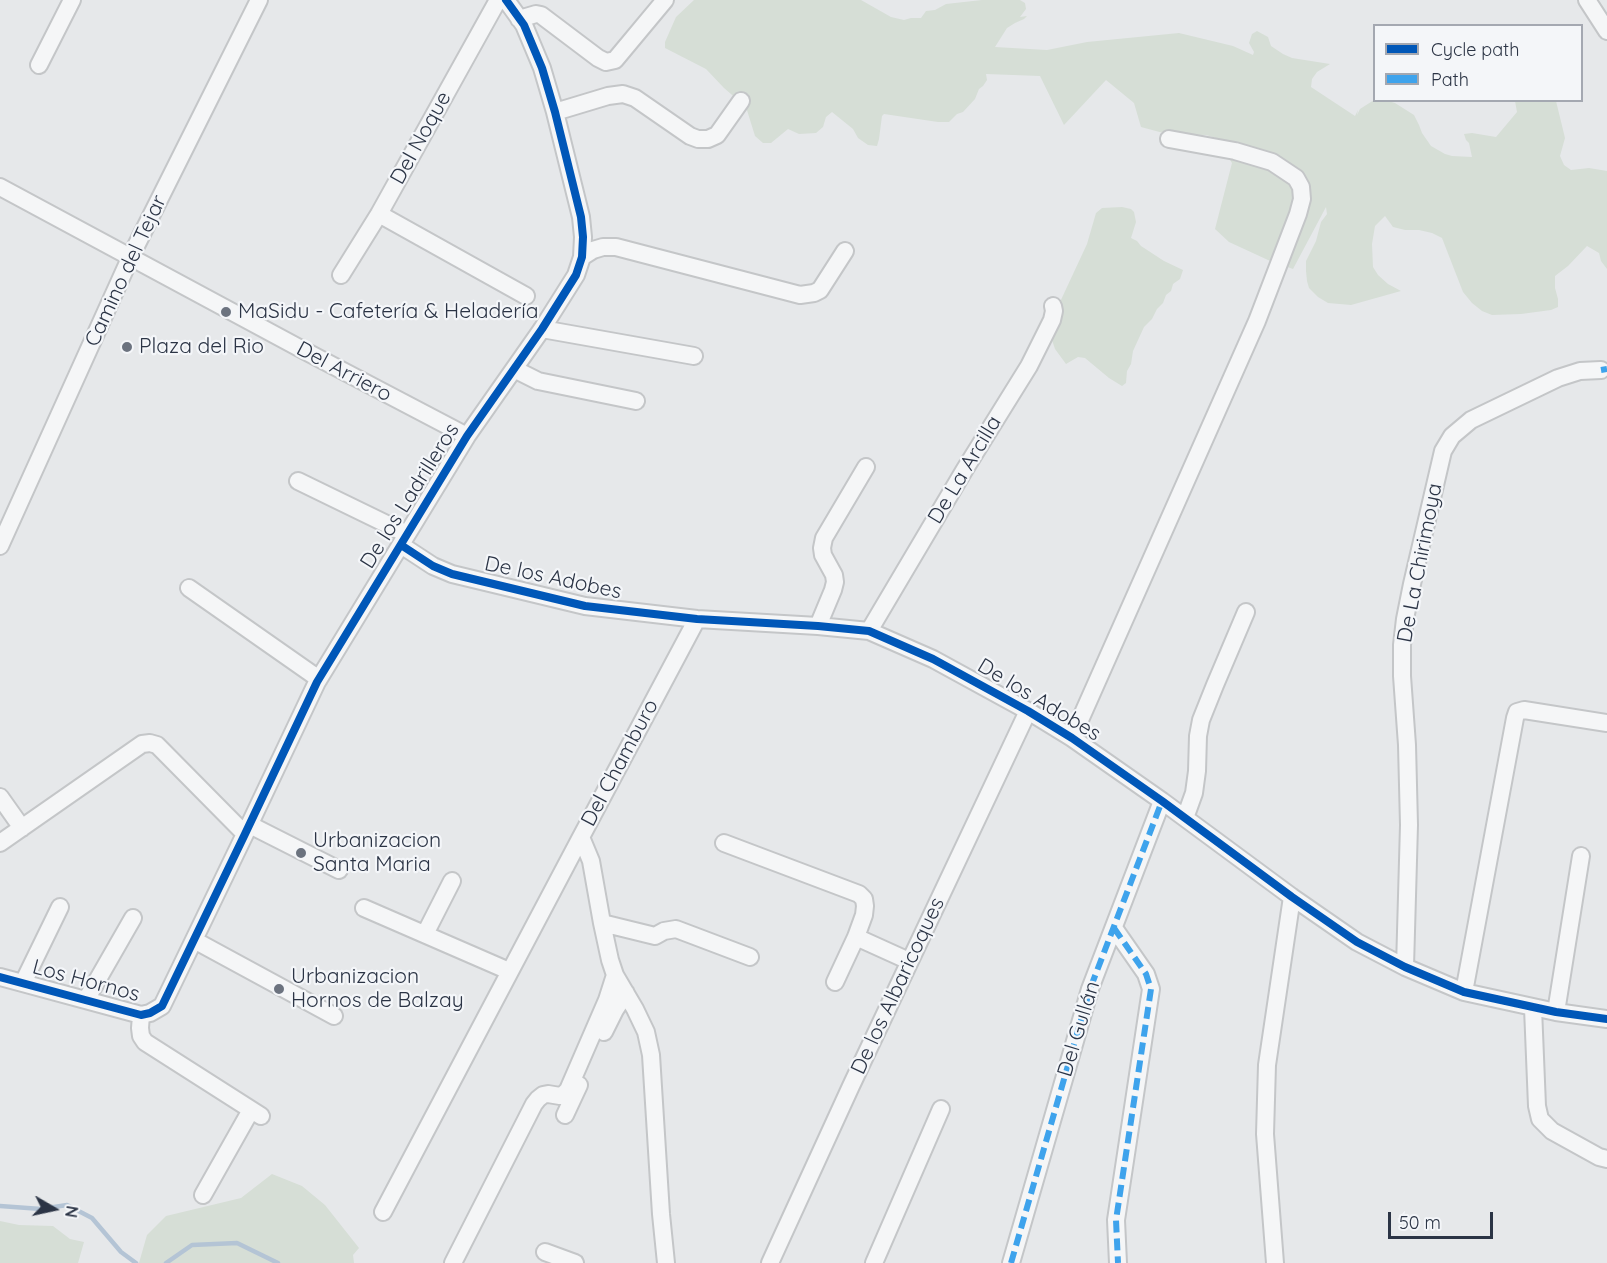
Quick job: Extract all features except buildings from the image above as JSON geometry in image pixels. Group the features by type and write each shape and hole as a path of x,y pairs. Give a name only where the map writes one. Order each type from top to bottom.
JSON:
{"street":[{"path":"39,65 72,0"},
{"name":"Camino del Tejar","path":"0,546 131,256 259,0"},
{"name":"Del Noque","path":"341,275 379,214 498,0"},
{"name":"De los Ladrilleros","path":"162,1006 319,679 467,436 542,329 576,275 582,257 581,217 555,112 542,68 524,25 506,0"},
{"path":"519,19 536,14 541,15 606,62 615,60 665,0"},
{"path":"1587,0 1607,31"},
{"path":"555,112 608,96 623,94 635,98 690,136 708,139 717,135 741,101"},
{"path":"1072,738 1257,321 1302,199 1301,186 1296,178 1272,162 1234,151 1168,139"},
{"name":"Del Arriero","path":"0,187 467,436"},
{"path":"379,214 526,296"},
{"path":"582,257 603,247 616,247 800,295 808,295 820,290 845,251"},
{"name":"De La Arcilla","path":"869,632 1029,366 1052,320 1053,306"},
{"path":"542,329 694,356"},
{"path":"514,369 538,381 636,401"},
{"name":"De La Chirimoya","path":"1405,967 1409,825 1402,645 1412,584 1443,452 1452,436 1471,420 1558,378 1580,371 1601,370"},
{"path":"818,626 835,582 834,575 823,555 824,538 866,467"},
{"name":"De los Adobes","path":"298,481 404,540 433,566 480,582 585,606 697,619 818,626 869,632 933,659 1072,738 1357,942 1405,967 1464,992 1533,1008 1607,1019"},
{"path":"189,588 319,679"},
{"path":"1185,818 1194,793 1201,720 1246,612"},
{"name":"Del Chamburo","path":"666,1263 651,1055 645,1032 615,975 610,960 591,861 581,837 697,619"},
{"path":"1464,992 1517,712 1524,710 1607,723"},
{"name":"De los Albaricoques","path":"770,1263 909,961 1028,711"},
{"path":"0,843 142,744 150,742 157,745 247,830 339,870"},
{"path":"0,797 21,828"},
{"name":"Del Gullán","path":"1011,1263 1090,989 1162,801"},
{"path":"383,1212 581,837"},
{"path":"724,843 859,894 864,899 865,906 856,936 835,982"},
{"path":"1556,1012 1581,856"},
{"path":"425,934 452,881"},
{"path":"1275,1263 1264,1134 1268,1065 1292,897"},
{"path":"23,983 60,907"},
{"path":"364,908 510,971"},
{"path":"86,1000 133,918"},
{"path":"602,923 655,936 664,931 676,929 750,957"},
{"path":"1114,928 1146,974 1151,989 1116,1220 1118,1263"},
{"path":"856,936 909,961"},
{"path":"194,940 334,1016"},
{"path":"453,1263 534,1104 543,1095 560,1096 568,1090 607,1000 615,975"},
{"name":"Los Hornos","path":"0,977 141,1015 162,1006"},
{"path":"565,1115 626,993"},
{"path":"1533,1008 1537,1106 1540,1119 1552,1131 1599,1157 1607,1159"},
{"path":"141,1015 141,1036 145,1042 256,1113 203,1195"},
{"path":"874,1263 941,1109"},
{"path":"545,1252 575,1263"}],"shaded area":[{"path":"694,0 861,0 891,17 904,20 921,18 926,11 935,10 946,4 982,0 1020,0 1025,3 1026,9 1020,17 1027,16 1007,28 995,47 1047,50 1087,42 1179,33 1233,46 1253,55 1254,52 1249,43 1252,34 1257,31 1268,37 1271,46 1283,54 1292,58 1330,64 1317,72 1312,79 1311,87 1355,116 1358,110 1357,115 1360,109 1373,101 1395,103 1414,115 1431,146 1452,156 1472,157 1464,134 1496,137 1517,112 1515,102 1556,102 1565,138 1560,156 1564,165 1571,170 1589,168 1607,171 1607,269 1599,253 1587,246 1555,276 1558,307 1521,314 1492,315 1482,311 1463,292 1442,238 1419,230 1393,227 1385,216 1375,226 1372,244 1373,267 1388,284 1401,291 1351,305 1328,303 1309,288 1306,271 1306,261 1316,241 1321,222 1327,214 1326,207 1293,269 1229,242 1215,229 1232,163 1216,138 1206,135 1167,134 1141,127 1134,103 1106,80 1064,125 1040,76 986,74 987,80 979,89 975,99 949,122 884,114 877,146 868,145 858,138 853,129 832,112 826,117 823,127 816,133 799,134 788,129 771,143 763,143 755,136 746,107 706,69 665,48 665,42 676,17"},
{"path":"1122,207 1134,212 1136,222 1131,238 1164,261 1183,270 1180,279 1173,284 1163,303 1144,327 1133,351 1126,383 1122,386 1085,358 1078,357 1066,364 1055,349 1050,334 1060,302 1087,244 1096,213 1102,208"},
{"path":"272,1174 302,1186 325,1205 359,1248 353,1255 354,1263 139,1263 147,1235 166,1216 241,1198"},
{"path":"0,1221 19,1225 53,1226 70,1239 84,1242 78,1263 0,1263"}],"waterway":[{"path":"0,1206 41,1209 67,1205 92,1218 121,1252 136,1263"},
{"path":"166,1263 192,1245 237,1243 278,1263"}],"marked path":[{"path":"1601,370 1607,369"},
{"path":"1011,1263 1090,989 1162,801"},
{"path":"1114,928 1146,974 1151,989 1116,1220 1118,1263"}],"cycle path":[{"path":"0,977 141,1015 162,1006 317,682 467,436 542,329 576,275 582,257 581,217 555,112 542,68 524,25 506,0"},
{"path":"401,545 433,566 452,574 585,606 697,619 869,631 933,659 1072,738 1357,942 1405,967 1464,992 1556,1012 1607,1019"}],"place":[{"name":"MaSidu - Cafetería & Heladería","path":"226,312"},
{"name":"Plaza del Rio","path":"127,347"},
{"name":"Urbanizacion Santa Maria","path":"301,853"},
{"name":"Urbanizacion Hornos de Balzay","path":"279,989"}]}
